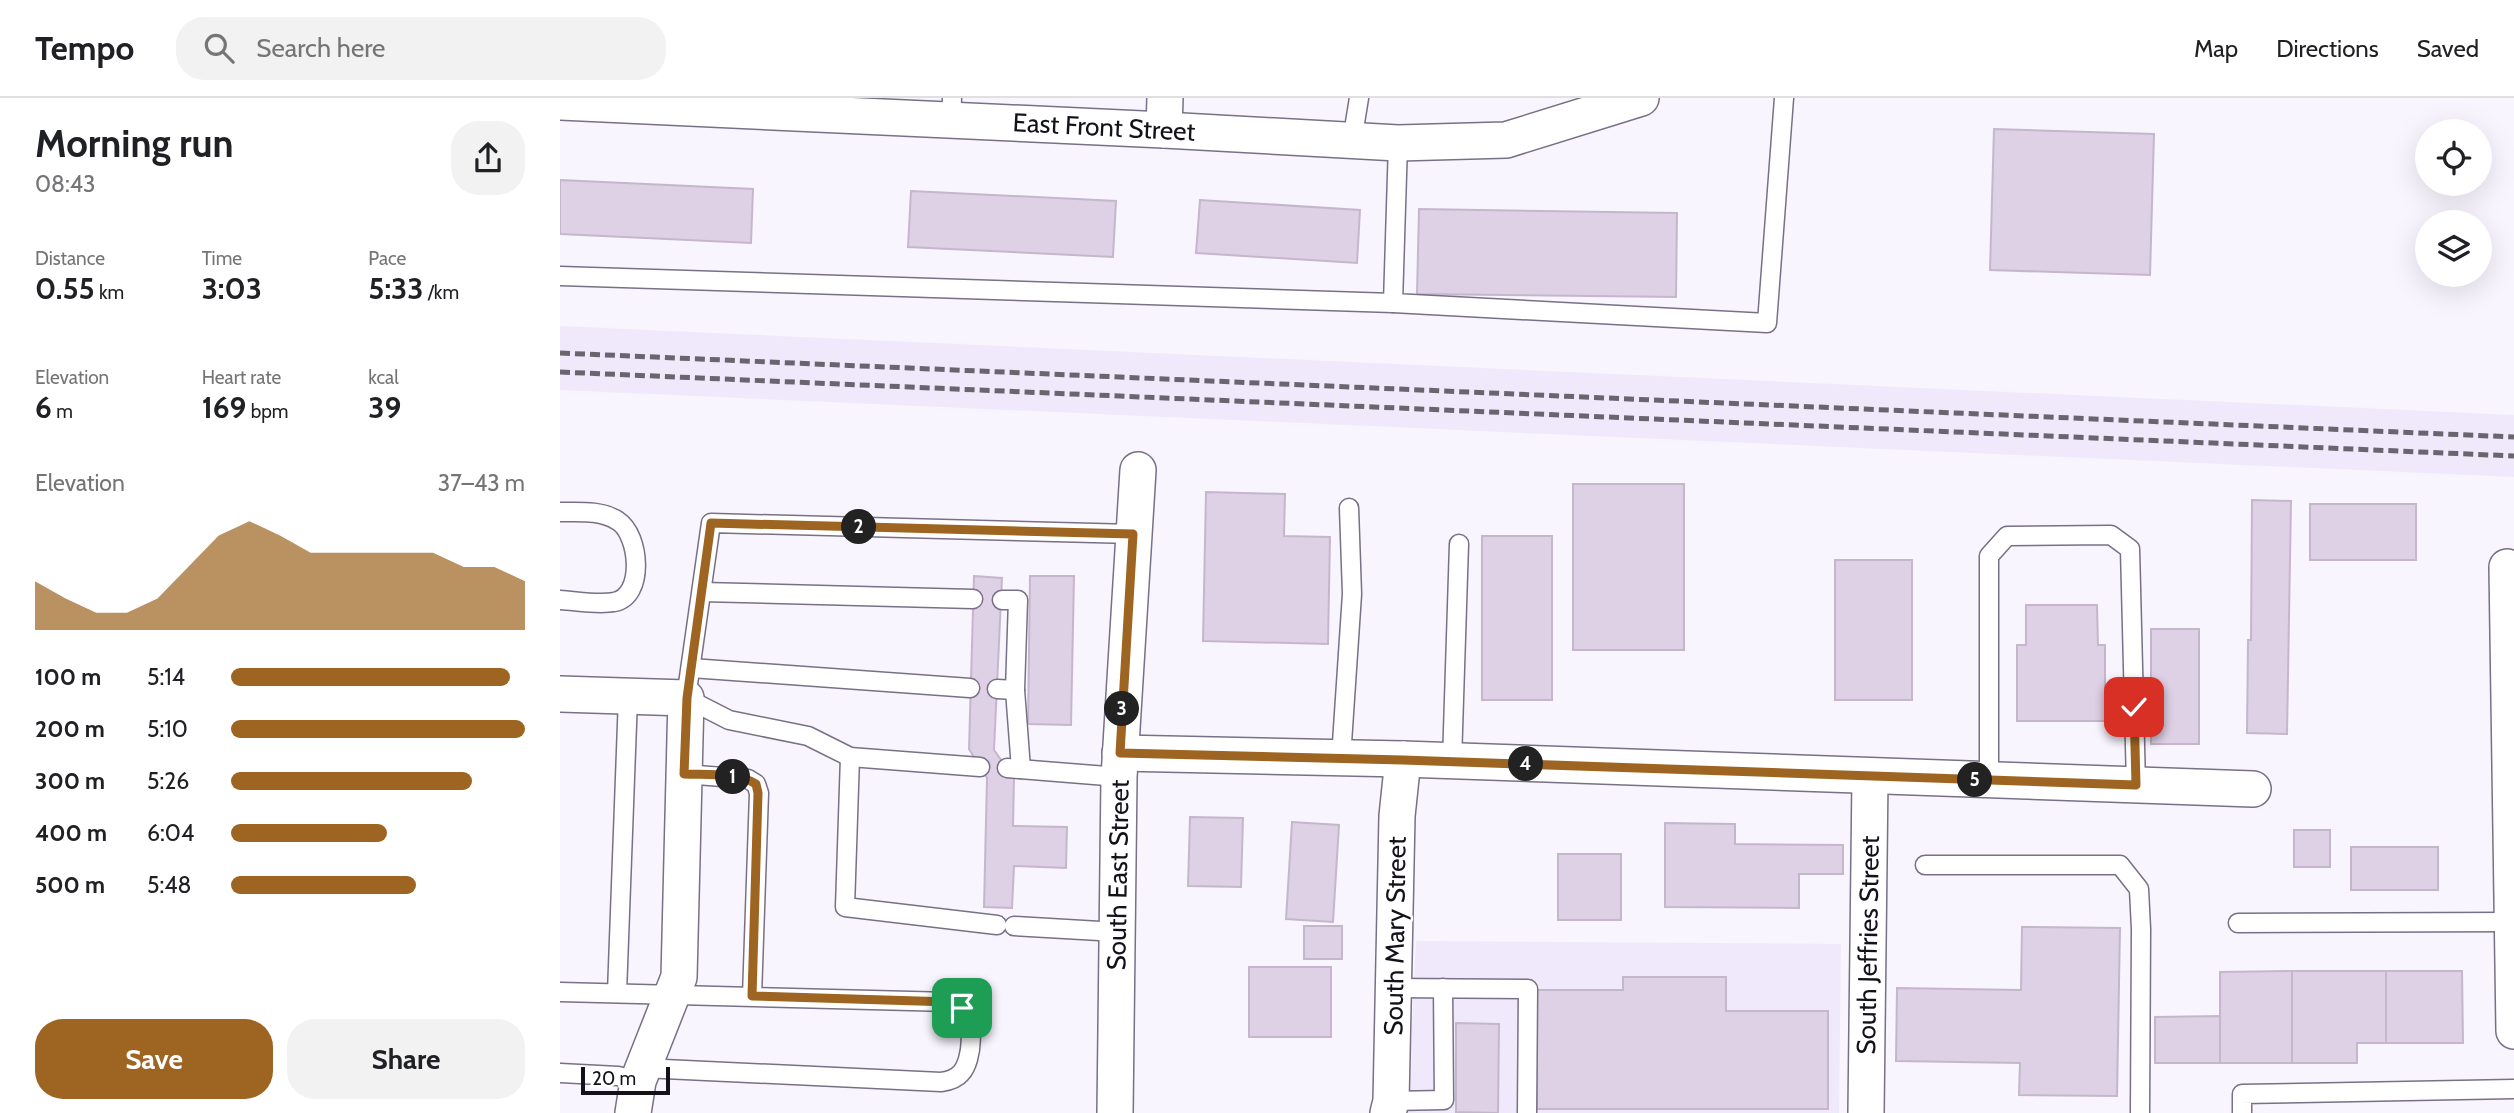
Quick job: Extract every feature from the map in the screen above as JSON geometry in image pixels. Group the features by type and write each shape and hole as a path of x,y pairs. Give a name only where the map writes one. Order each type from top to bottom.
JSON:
{"street":[{"name":"East Front Street","path":"560,102 641,101 1164,114 1352,141 1398,143 1506,140 1631,100"},
{"name":"South East Street","path":"1115,1113 1120,765 1138,470"},
{"path":"2507,567 2511,627 2514,1031"},
{"path":"560,694 628,697 689,683 679,977 638,1087"},
{"path":"1120,765 1341,758 2253,789"},
{"name":"South Mary Street","path":"1390,1107 1398,816 1403,760"},
{"name":"South Jeffries Street","path":"1866,1113 1870,777"}],"lane":[{"path":"1352,141 1359,98"},
{"path":"560,276 1393,303 1767,323 1784,98"},
{"path":"1393,303 1398,143"},
{"path":"1341,758 1352,594 1349,508"},
{"path":"560,512 601,513 619,521 631,534 635,548 634,585 627,596 616,603 560,600"},
{"path":"689,683 711,523 1133,534"},
{"path":"1989,781 1989,556 2007,536 2110,535 2130,549 2136,785"},
{"path":"1452,761 1459,544"},
{"path":"702,592 973,599"},
{"path":"1010,600 1006,689 1014,769 1120,765"},
{"path":"689,683 970,688"},
{"path":"689,683 729,720 808,736 850,758 980,767"},
{"path":"617,993 628,697"},
{"path":"850,758 845,907 1005,925 1117,932"},
{"path":"684,774 738,777 756,784 758,793 752,996"},
{"path":"1925,865 2120,865 2139,888 2140,1113"},
{"path":"2238,923 2512,922"},
{"path":"1393,988 1528,989 1527,1113"},
{"path":"1390,1107 1444,1100 1443,988"},
{"path":"560,992 951,1002 962,1008 969,1022 969,1059 963,1072 954,1079 941,1082 638,1087 618,1076 560,1073"},
{"path":"2242,1113 2242,1094 2514,1089"}],"shaded area":[{"path":"560,326 2514,415 2514,477 560,390"},
{"path":"1416,941 1841,944 1839,1113 1408,1113"}],"building":[{"path":"1994,129 2154,134 2150,275 1990,270"},
{"path":"560,180 753,189 751,243 560,234"},
{"path":"911,191 1116,201 1113,257 908,247"},
{"path":"1200,200 1360,210 1357,263 1196,253"},
{"path":"1419,209 1677,213 1676,297 1417,294"},
{"path":"1573,484 1684,484 1684,650 1573,650"},
{"path":"1206,492 1285,494 1284,536 1330,537 1328,644 1203,641"},
{"path":"2252,500 2291,501 2287,734 2247,733"},
{"path":"2310,504 2416,504 2416,560 2310,560"},
{"path":"1482,536 1552,536 1552,700 1482,700"},
{"path":"1835,560 1912,560 1912,700 1835,700"},
{"path":"974,576 1002,578 994,750 1014,778 1013,826 1067,827 1066,868 1014,866 1012,908 984,907 987,778 969,749"},
{"path":"1030,576 1074,576 1071,725 1028,724"},
{"path":"2026,605 2097,605 2098,645 2105,645 2105,721 2017,721 2017,645 2026,645"},
{"path":"2151,629 2199,629 2199,744 2151,744"},
{"path":"1190,817 1243,818 1241,887 1188,886"},
{"path":"1292,822 1339,825 1333,922 1286,919"},
{"path":"1665,823 1735,824 1735,844 1843,845 1843,874 1799,874 1799,908 1665,907"},
{"path":"2294,830 2330,830 2330,867 2294,867"},
{"path":"2351,847 2438,847 2438,890 2351,890"},
{"path":"1558,854 1621,854 1621,920 1558,920"},
{"path":"1304,926 1342,926 1342,959 1304,959"},
{"path":"2022,927 2120,928 2117,1096 2019,1095 2020,1063 1896,1061 1897,988 2021,990"},
{"path":"1249,967 1331,967 1331,1037 1249,1037"},
{"path":"2292,971 2386,971 2386,1043 2357,1043 2357,1063 2292,1063"},
{"path":"2292,971 2292,1063 2220,1063 2220,972"},
{"path":"2386,971 2462,971 2463,1043 2386,1043"},
{"path":"1623,977 1726,977 1726,1011 1828,1011 1828,1109 1537,1109 1537,990 1623,990"},
{"path":"2220,1016 2220,1063 2155,1063 2155,1017"},
{"path":"1456,1023 1499,1024 1498,1113 1456,1112"}],"railway":[{"path":"560,353 2514,437"},
{"path":"560,372 2514,456"}],"route":[{"path":"962,1008 951,1002 752,996 758,793 756,784 738,777 684,774 687,698 711,523 1133,534 1120,753 2136,785 2134,707"}]}
